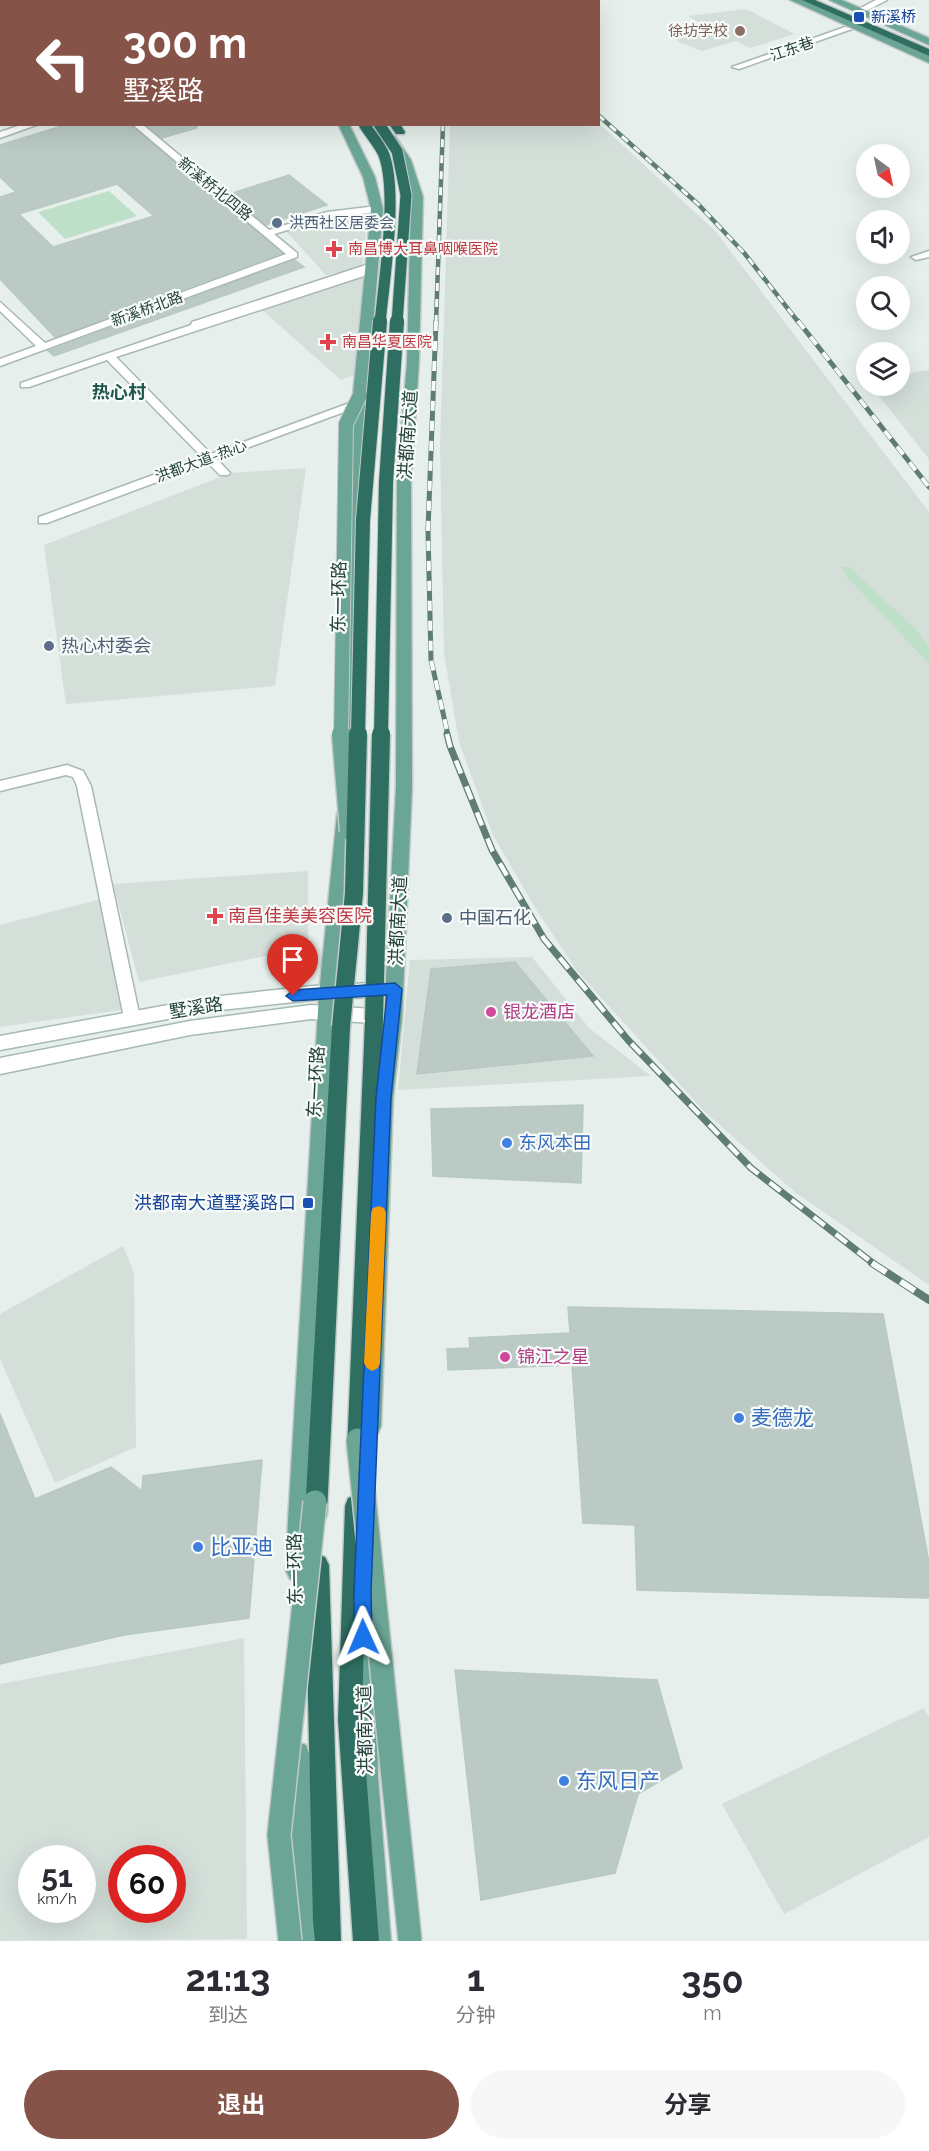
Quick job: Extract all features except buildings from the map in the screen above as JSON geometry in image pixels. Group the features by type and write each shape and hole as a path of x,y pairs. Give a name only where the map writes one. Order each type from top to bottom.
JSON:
{"highway":[{"path":"807,0 929,51"},
{"path":"818,0 929,51"},
{"path":"366,1941 350,1719 358,1440 378,928 386,482 406,195 397,151 381,126"},
{"name":"东一环路","path":"328,1941 315,1502 341,1039 354,893 363,520 390,207 384,155 363,131"}],"main road":[{"path":"795,0 929,60"},
{"path":"834,0 929,42"},
{"path":"345,126 359,155 377,206"},
{"name":"洪都南大道","path":"378,1941 366,1777 363,1591 383,1098 395,989 404,787 404,478 413,362 417,197 405,160 381,126"},
{"path":"397,128 410,155 417,197"},
{"path":"304,1941 297,1798 298,1521 328,994 351,762 353,574 360,399 377,206 377,176 363,131"},
{"path":"354,893 341,734 346,424 360,399"},
{"path":"358,1440 410,1941"},
{"path":"290,1941 279,1834 315,1502"}],"street":[{"path":"859,11 882,0"},
{"name":"江东巷","path":"736,67 848,29"},
{"path":"0,135 29,126"},
{"name":"新溪桥北四路","path":"138,126 293,255"},
{"path":"268,233 327,215 377,206"},
{"path":"916,257 929,254"},
{"name":"新溪桥北路","path":"0,363 293,255"},
{"path":"25,385 198,326 196,324 372,268"},
{"path":"0,305 44,348"},
{"path":"109,357 224,474"},
{"name":"洪都大道-热心","path":"44,520 360,399"},
{"path":"0,786 67,770 78,774 84,786 132,1018"},
{"name":"墅溪路","path":"0,1043 211,1005 395,989"},
{"name":"墅溪路","path":"0,1066 190,1028 310,1012 393,1018"}],"shaded area":[{"name":"徐坊学校","path":"746,9 795,34 750,48 736,41 702,51 681,43 672,36 707,27 688,16"},
{"path":"600,124 716,232 929,512 929,1285 796,1193 704,1111 577,971 537,911 493,835 459,742 444,653 440,446 450,126 600,126"},
{"name":"南昌博大耳鼻咽喉医院","path":"368,212 362,267 326,275 286,231 327,218"},
{"name":"南昌华夏医院","path":"365,275 354,375 341,380 261,309"},
{"path":"929,370 929,459 879,396 910,396 910,373"},
{"path":"306,468 275,686 66,704 44,545 231,473"},
{"name":"南昌佳美美容医院","path":"308,871 308,947 139,982 113,884"},
{"path":"101,899 121,1010 0,1027 0,925"},
{"path":"532,957 589,1028 651,1076 398,1090 410,960"},
{"path":"123,1246 134,1273 136,1447 55,1483 0,1359 0,1314"},
{"path":"244,1638 247,1939 0,1941 0,1684"},
{"path":"924,1708 929,1717 929,1837 784,1914 722,1804"}],"green space":[{"path":"109,191 137,216 65,239 38,212"},
{"path":"848,566 916,629 929,647 929,664 849,579 841,567"}],"railway":[{"path":"600,117 698,204 745,254 799,323"},
{"path":"436,323 443,126"},
{"path":"436,321 428,530 431,660 448,735"},
{"path":"798,321 929,487"},
{"path":"447,734 492,850 544,939 628,1040 751,1168 874,1264"},
{"path":"872,1263 929,1300"}],"slow traffic":[{"path":"372,1363 379,1213"}],"place":[{"name":"新溪桥","path":"859,17"},
{"name":"徐坊学校","path":"740,31"},
{"name":"洪西社区居委会","path":"277,223"},
{"name":"南昌博大耳鼻咽喉医院","path":"334,249"},
{"name":"南昌华夏医院","path":"328,342"},
{"name":"热心村委会","path":"49,646"},
{"name":"南昌佳美美容医院","path":"215,916"},
{"name":"中国石化","path":"447,918"},
{"name":"银龙酒店","path":"491,1012"},
{"name":"东风本田","path":"507,1143"},
{"name":"洪都南大道墅溪路口","path":"308,1203"},
{"name":"锦江之星","path":"505,1357"},
{"name":"麦德龙","path":"739,1418"},
{"name":"比亚迪","path":"198,1547"},
{"name":"东风日产","path":"564,1781"}],"district":[{"name":"热心村","path":"119,392"}],"route":[{"path":"293,996 395,989 383,1098 363,1637"}]}
